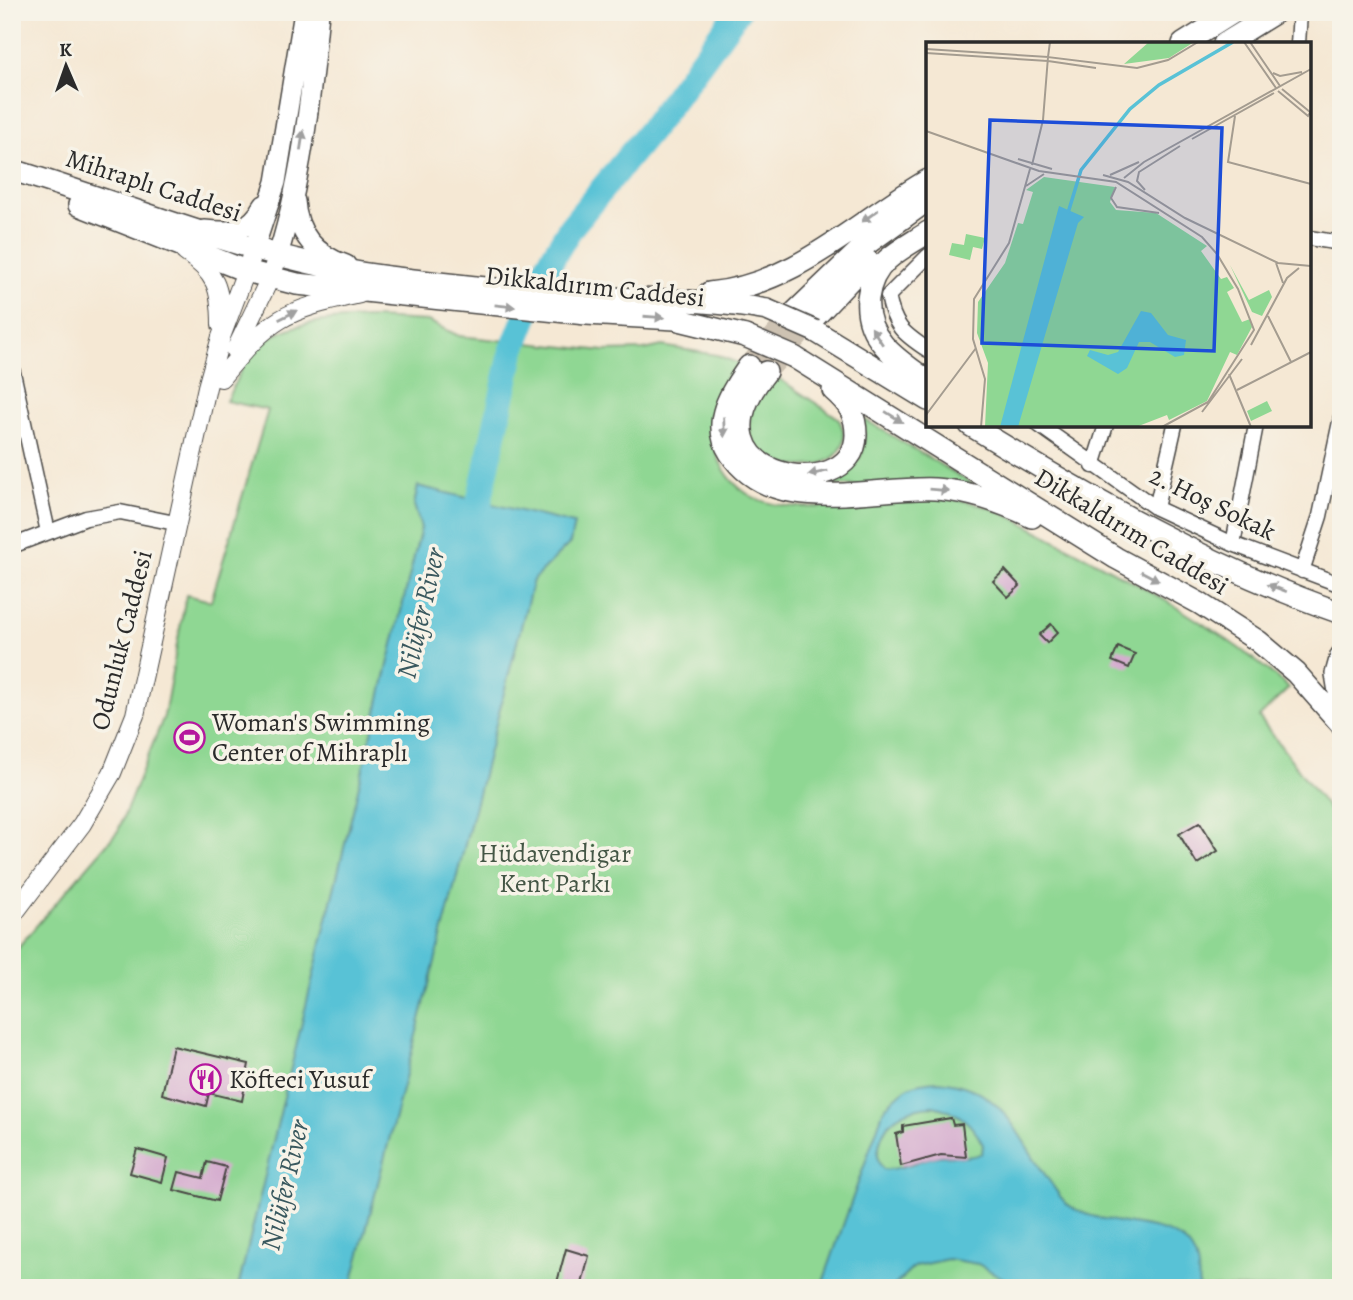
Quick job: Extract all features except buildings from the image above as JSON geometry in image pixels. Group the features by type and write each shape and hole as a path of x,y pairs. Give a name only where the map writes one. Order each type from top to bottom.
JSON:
{"main road":[{"path":"270,278 278,254 304,12"},
{"path":"246,271 285,184 314,68 319,12"},
{"path":"1186,42 1234,12"},
{"path":"1227,42 1276,12"},
{"name":"Mihraplı Caddesi","path":"12,170 278,254"},
{"path":"654,298 753,286 786,273 926,181"},
{"name":"Mihraplı Caddesi","path":"12,183 58,196 171,242 270,278"},
{"path":"194,229 225,232 243,228 256,220 285,184"},
{"path":"285,184 298,224 310,243 329,260 388,277"},
{"path":"807,321 872,247 926,202"},
{"path":"872,247 926,215"},
{"path":"926,233 888,258 877,271 869,289 867,310 871,327 882,345 926,379"},
{"name":"Dikkaldırım Caddesi","path":"278,254 436,290"},
{"name":"Dikkaldırım Caddesi","path":"270,278 368,293 436,290 586,305 675,319 745,336 794,357 1116,558 1199,603 1258,641 1296,673 1341,724"},
{"name":"Dikkaldırım Caddesi","path":"586,305 654,298 724,302 807,321 926,399"},
{"path":"794,357 850,405 856,436 854,452 842,467 816,475 791,476 769,471 752,456 741,435 741,415 757,369 724,407 721,428 727,448 741,470 759,483 782,491 937,489 989,498 1116,558"},
{"name":"Dikkaldırım Caddesi","path":"973,427 1155,533 1240,574 1341,613"},
{"path":"996,427 1051,464 1099,502"},
{"path":"1341,656 1336,674 1341,704"}],"street":[{"path":"1297,42 1300,12"},
{"path":"1311,238 1341,243"},
{"path":"171,242 211,271 221,300 221,337"},
{"path":"926,258 888,296 892,318 905,334 926,349"},
{"path":"198,430 221,337 246,271"},
{"path":"198,430 270,278"},
{"path":"221,377 250,343 291,312 368,293"},
{"path":"12,368 48,532"},
{"path":"1302,571 1321,516 1341,417"},
{"name":"2. Hoş Sokak","path":"1042,427 1093,466 1156,508 1233,544 1341,585"},
{"path":"1093,466 1105,427"},
{"path":"1156,508 1175,427"},
{"path":"1233,544 1256,427"},
{"name":"Odunluk Caddesi","path":"12,916 82,824 112,773 135,715 175,523 198,430"},
{"path":"12,546 86,518 120,512 175,523"}],"green space":[{"name":"Hüdavendigar Kent Parkı","path":"373,318 428,321 459,336 605,351 644,350 662,346 717,355 740,364 717,398 712,430 714,444 724,468 740,489 751,496 793,507 847,506 928,499 950,499 980,505 1022,522 1180,609 1236,646 1289,688 1259,717 1341,826 1341,1288 12,1288 12,954 118,831 164,716 186,595 211,601 268,410 226,401 242,369 257,347 288,329 330,320"},
{"path":"775,376 838,418 844,439 837,454 821,463 801,466 780,462 762,452 751,436 751,412"},
{"path":"864,419 981,489 820,485 857,462 864,446"}],"water":[{"path":"418,486 574,524 570,543 533,580 351,1288 238,1288 421,528 414,505"},
{"path":"939,1081 961,1085 994,1103 1006,1115 1067,1204 1086,1214 1172,1234 1188,1245 1197,1262 1198,1288 1020,1288 978,1264 948,1259 915,1266 892,1288 821,1288 884,1109 908,1088","holes":["933,1106 942,1108 969,1124 983,1145 982,1153 971,1156 938,1156 895,1169 883,1169 878,1150 881,1137 891,1122 914,1109"]}],"waterway":[{"name":"Nilüfer River","path":"472,534 512,352 542,275 571,227 653,127 737,12"}],"tunnel":[{"path":"749,366 794,313"},
{"path":"766,372 812,320"}],"place":[{"name":"Woman's Swimming Center of Mihraplı","path":"189,737"},
{"name":"Köfteci Yusuf","path":"206,1079"}]}
